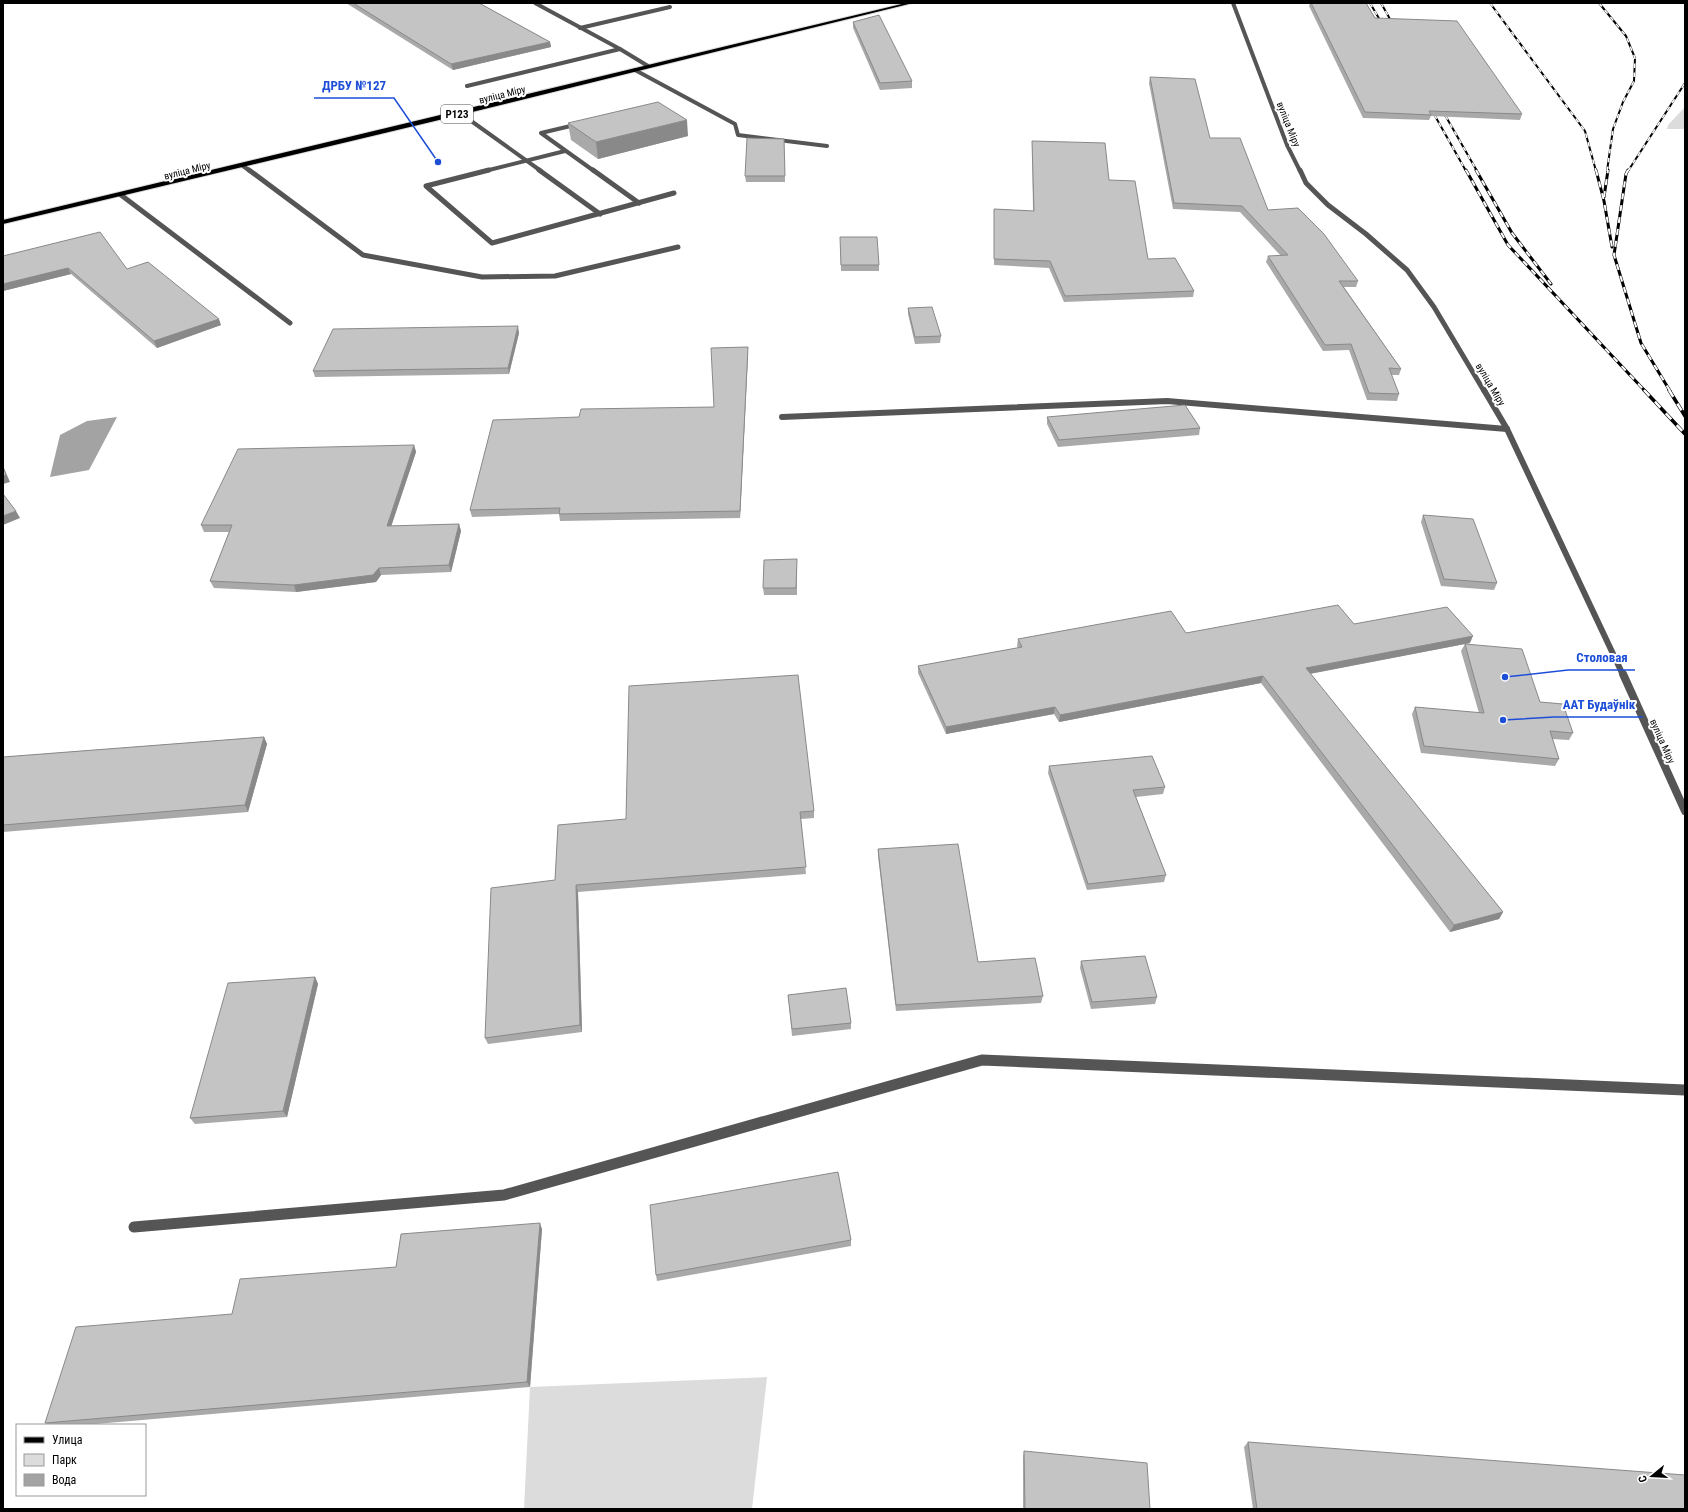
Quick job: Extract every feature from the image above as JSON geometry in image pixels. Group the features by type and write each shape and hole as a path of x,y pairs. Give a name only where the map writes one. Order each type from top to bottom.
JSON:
{"main road":[{"name":"вуліца Міру","path":"3,222 243,166 911,3"}],"street":[{"path":"535,3 620,49 648,66"},
{"name":"вуліца Міру","path":"1233,3 1287,145 1306,183 1328,205 1366,234 1407,270 1434,307 1507,429 1641,713 1685,811"},
{"path":"580,28 670,7"},
{"path":"467,86 620,49"},
{"path":"635,70 735,124 738,135 827,146"},
{"path":"460,113 600,214"},
{"path":"588,122 541,133 639,203"},
{"path":"565,151 426,186 492,243 674,193"},
{"path":"243,166 363,255 482,277 555,276 678,247"},
{"path":"121,195 290,323"},
{"path":"782,418 1167,401 1507,429"},
{"path":"134,1227 504,1195 982,1060 1685,1090"}],"green space":[{"path":"1685,107 1685,129 1667,129 1668,125"},
{"path":"767,1377 752,1509 524,1509 530,1387"}],"water":[{"path":"117,417 89,470 50,477 60,435 87,421"}],"building":[{"path":"353,3 479,3 550,42 451,64"},
{"path":"1311,3 1366,3 1375,18 1457,21 1522,114 1429,111 1431,115 1365,112"},
{"path":"879,15 912,81 880,83 853,22"},
{"path":"1150,77 1195,79 1210,138 1240,138 1268,210 1298,208 1324,234 1358,281 1339,281 1401,369 1389,368 1399,394 1369,393 1351,344 1325,345 1268,256 1288,255 1242,206 1174,203"},
{"path":"658,102 687,120 596,142 568,123"},
{"path":"747,138 784,139 785,176 745,176"},
{"path":"1032,141 1105,143 1109,180 1135,181 1148,259 1175,258 1194,291 1065,296 1050,261 994,259 994,209 1034,211"},
{"path":"100,232 127,269 148,262 219,319 154,341 68,268 3,284 3,256"},
{"path":"840,237 877,237 879,265 841,265"},
{"path":"932,307 941,336 915,337 908,308"},
{"path":"518,326 508,368 313,371 333,329"},
{"path":"748,347 740,511 559,514 560,508 470,510 493,420 579,417 581,409 714,407 711,348"},
{"path":"1185,405 1200,428 1059,440 1047,417"},
{"path":"414,445 387,526 459,524 449,565 379,568 373,575 294,585 210,581 232,525 201,525 238,449"},
{"path":"3,467 6,475 3,476"},
{"path":"3,494 16,511 3,516"},
{"path":"1423,515 1473,519 1497,583 1444,579"},
{"path":"797,559 796,588 763,588 764,560"},
{"path":"1338,605 1354,624 1447,607 1473,636 1306,668 1503,912 1454,925 1263,676 1060,715 1055,707 946,727 918,666 1022,647 1018,639 1171,611 1186,633"},
{"path":"1465,644 1522,649 1540,702 1563,704 1573,733 1550,731 1559,759 1424,746 1415,707 1484,713"},
{"path":"798,675 814,811 800,812 806,867 576,885 580,1025 485,1038 491,888 555,880 558,825 626,819 629,686"},
{"path":"264,737 245,805 3,825 3,757"},
{"path":"1152,756 1165,787 1133,790 1166,875 1088,884 1049,766"},
{"path":"958,844 978,962 1035,958 1043,996 896,1005 878,849"},
{"path":"1145,956 1157,997 1092,1002 1081,961"},
{"path":"315,977 283,1111 190,1118 228,983"},
{"path":"846,988 851,1023 792,1029 788,995"},
{"path":"838,1172 851,1240 656,1275 650,1205"},
{"path":"540,1223 527,1382 45,1423 76,1327 232,1314 240,1279 396,1267 401,1234"},
{"path":"1248,1442 1685,1475 1685,1509 1257,1509"},
{"path":"1024,1451 1147,1463 1150,1509 1025,1509"}],"railway":[{"path":"1370,3 1384,27"},
{"path":"1381,3 1395,28"},
{"path":"1490,3 1585,131 1596,171"},
{"path":"1599,3 1626,36 1635,58 1634,81 1623,102 1613,129 1607,171"},
{"path":"1628,171 1685,83"},
{"path":"1430,107 1466,171"},
{"path":"1441,108 1477,171"},
{"path":"1466,170 1508,245 1645,391"},
{"path":"1476,170 1512,233 1551,284"},
{"path":"1596,170 1604,201 1612,247"},
{"path":"1604,197 1608,170"},
{"path":"1628,170 1626,174 1614,255 1641,343 1670,391"},
{"path":"1644,390 1685,434"},
{"path":"1669,390 1685,416"}],"place":[{"name":"ДРБУ №127","path":"438,162"},
{"name":"Столовая","path":"1505,677"},
{"name":"ААТ Будаўнік","path":"1503,720"}]}
